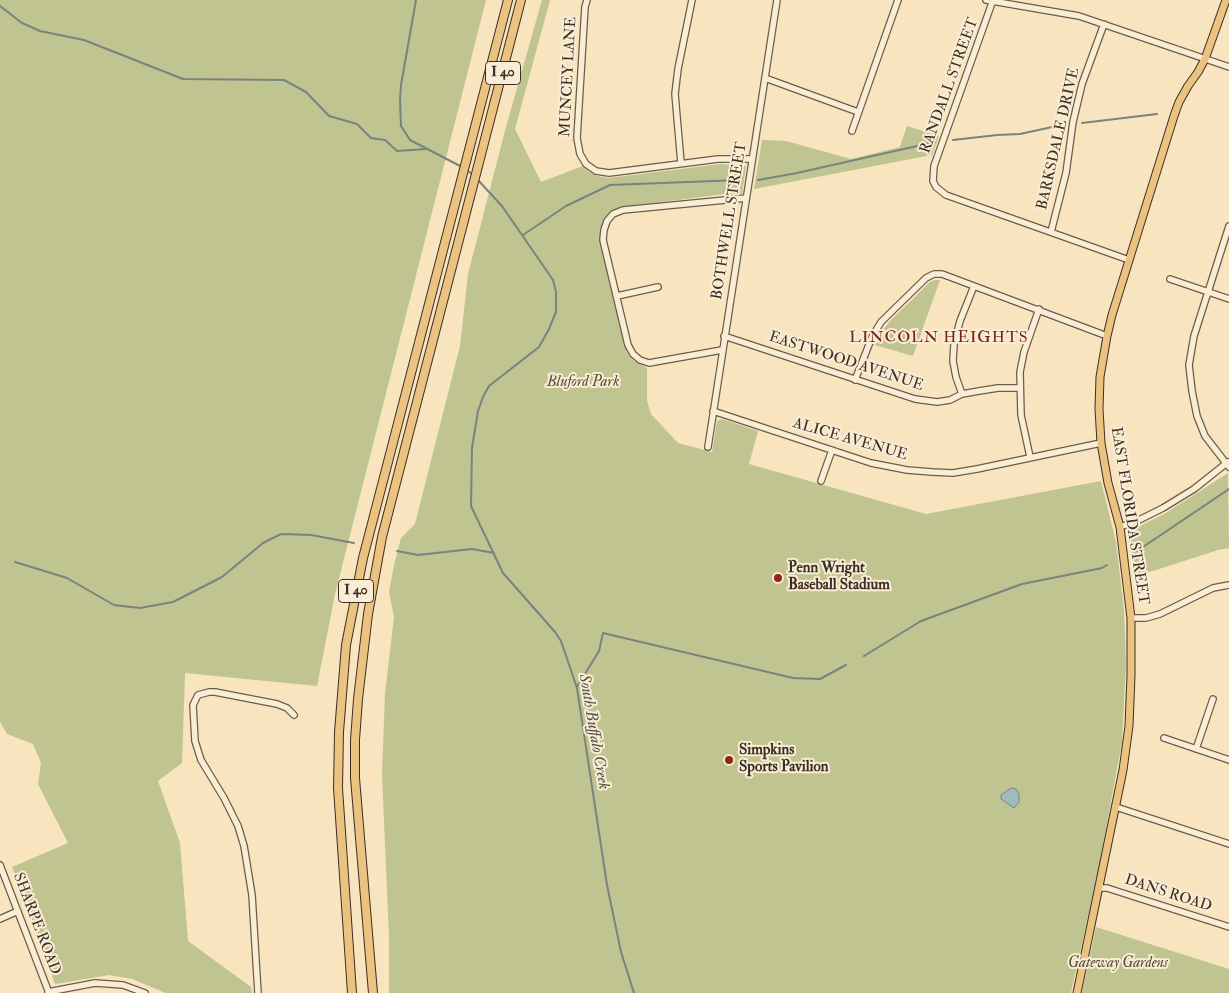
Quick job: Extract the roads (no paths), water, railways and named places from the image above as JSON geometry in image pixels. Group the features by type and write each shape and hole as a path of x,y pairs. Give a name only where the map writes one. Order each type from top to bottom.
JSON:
{"highway":[{"name":"I 40","path":"352,993 338,788 339,723 346,645 363,558 508,0"},
{"name":"I 40","path":"373,993 356,778 356,732 364,642 382,538 522,0"}],"main road":[{"name":"EAST FLORIDA STREET","path":"1077,993 1116,807 1129,726 1131,675 1131,618 1120,527 1108,483 1101,443 1100,377 1107,336 1179,102 1205,59 1226,0"}],"street":[{"name":"MUNCEY LANE","path":"587,0 577,138 580,154 586,164 596,170 609,173 682,163 752,159"},
{"path":"682,163 676,94 678,68 692,0"},
{"name":"BOTHWELL STREET","path":"708,447 777,0"},
{"path":"852,131 898,0"},
{"path":"990,0 1079,16 1229,67"},
{"name":"RANDALL STREET","path":"990,0 934,166 933,181 936,187 946,195 1050,232"},
{"name":"BARKSDALE DRIVE","path":"1050,232 1066,173 1073,122 1082,84 1104,24"},
{"path":"765,78 858,112"},
{"path":"722,350 649,363 640,360 633,354 628,345 616,296 603,240 604,230 607,221 613,214 623,210 746,198"},
{"path":"1120,527 1163,508 1194,489 1228,464 1205,436 1197,416 1189,365 1194,336 1227,238 1229,226"},
{"path":"1050,232 1129,260"},
{"path":"856,380 872,337 881,322 926,278 934,274 942,274 1107,336"},
{"path":"1170,279 1229,299"},
{"path":"962,394 953,361 954,344 960,321 974,286"},
{"path":"616,296 658,287"},
{"path":"1030,457 1021,415 1019,388 1024,352 1039,309"},
{"name":"EASTWOOD AVENUE","path":"724,336 915,399 937,402 950,400 962,394 998,388 1019,388"},
{"name":"ALICE AVENUE","path":"713,411 871,463 907,470 953,473 1101,443"},
{"path":"821,481 832,450"},
{"path":"1131,618 1146,618 1160,614 1213,588 1229,584"},
{"path":"258,993 252,895 244,846 238,826 231,812 201,760 195,741 193,704 198,695 214,692 276,704 288,708 294,715"},
{"path":"1196,749 1214,699"},
{"path":"1164,738 1229,760"},
{"path":"1116,807 1229,844"},
{"name":"SHARPE ROAD","path":"0,865 48,992"},
{"name":"DANS ROAD","path":"1100,888 1107,888 1229,927"},
{"path":"0,919 18,911"},
{"path":"48,992 95,983 123,985 145,993"}],"water":[{"path":"1011,788 1016,789 1019,794 1019,802 1014,808 1001,799 1001,795"}],"waterway":[{"name":"South Buffalo Creek","path":"416,0 401,85 401,126 410,140 462,167"},
{"path":"0,6 22,23 40,31 84,40 183,79 284,80 306,92 329,116 357,124 371,138 385,140 397,151 425,149"},
{"path":"1082,123 1157,114"},
{"path":"953,140 1020,134 1066,124"},
{"path":"758,180 935,142"},
{"name":"South Buffalo Creek","path":"466,169 474,176"},
{"name":"South Buffalo Creek","path":"477,179 502,206 553,280 556,292 556,312 539,347 489,386 483,397 478,411 472,448 471,506 503,573 561,641 577,688 607,885 621,952 634,993"},
{"path":"523,235 566,206 610,185 740,180"},
{"path":"1137,551 1229,489"},
{"path":"15,562 67,578 114,605 140,608 173,602 222,577 263,543 281,534 311,535 354,543"},
{"path":"397,551 418,555 472,549 494,553"},
{"path":"864,656 921,621 1022,584 1102,568 1107,565"},
{"path":"577,687 599,651 603,633 793,678 820,679 846,665"}],"place":[{"name":"Penn Wright Baseball Stadium","path":"778,578"},
{"name":"Simpkins Sports Pavilion","path":"729,760"}],"district":[{"name":"LINCOLN HEIGHTS","path":"939,339"}],"park label":[{"name":"Bluford Park","path":"583,383"},
{"name":"Gateway Gardens","path":"1118,964"}]}
